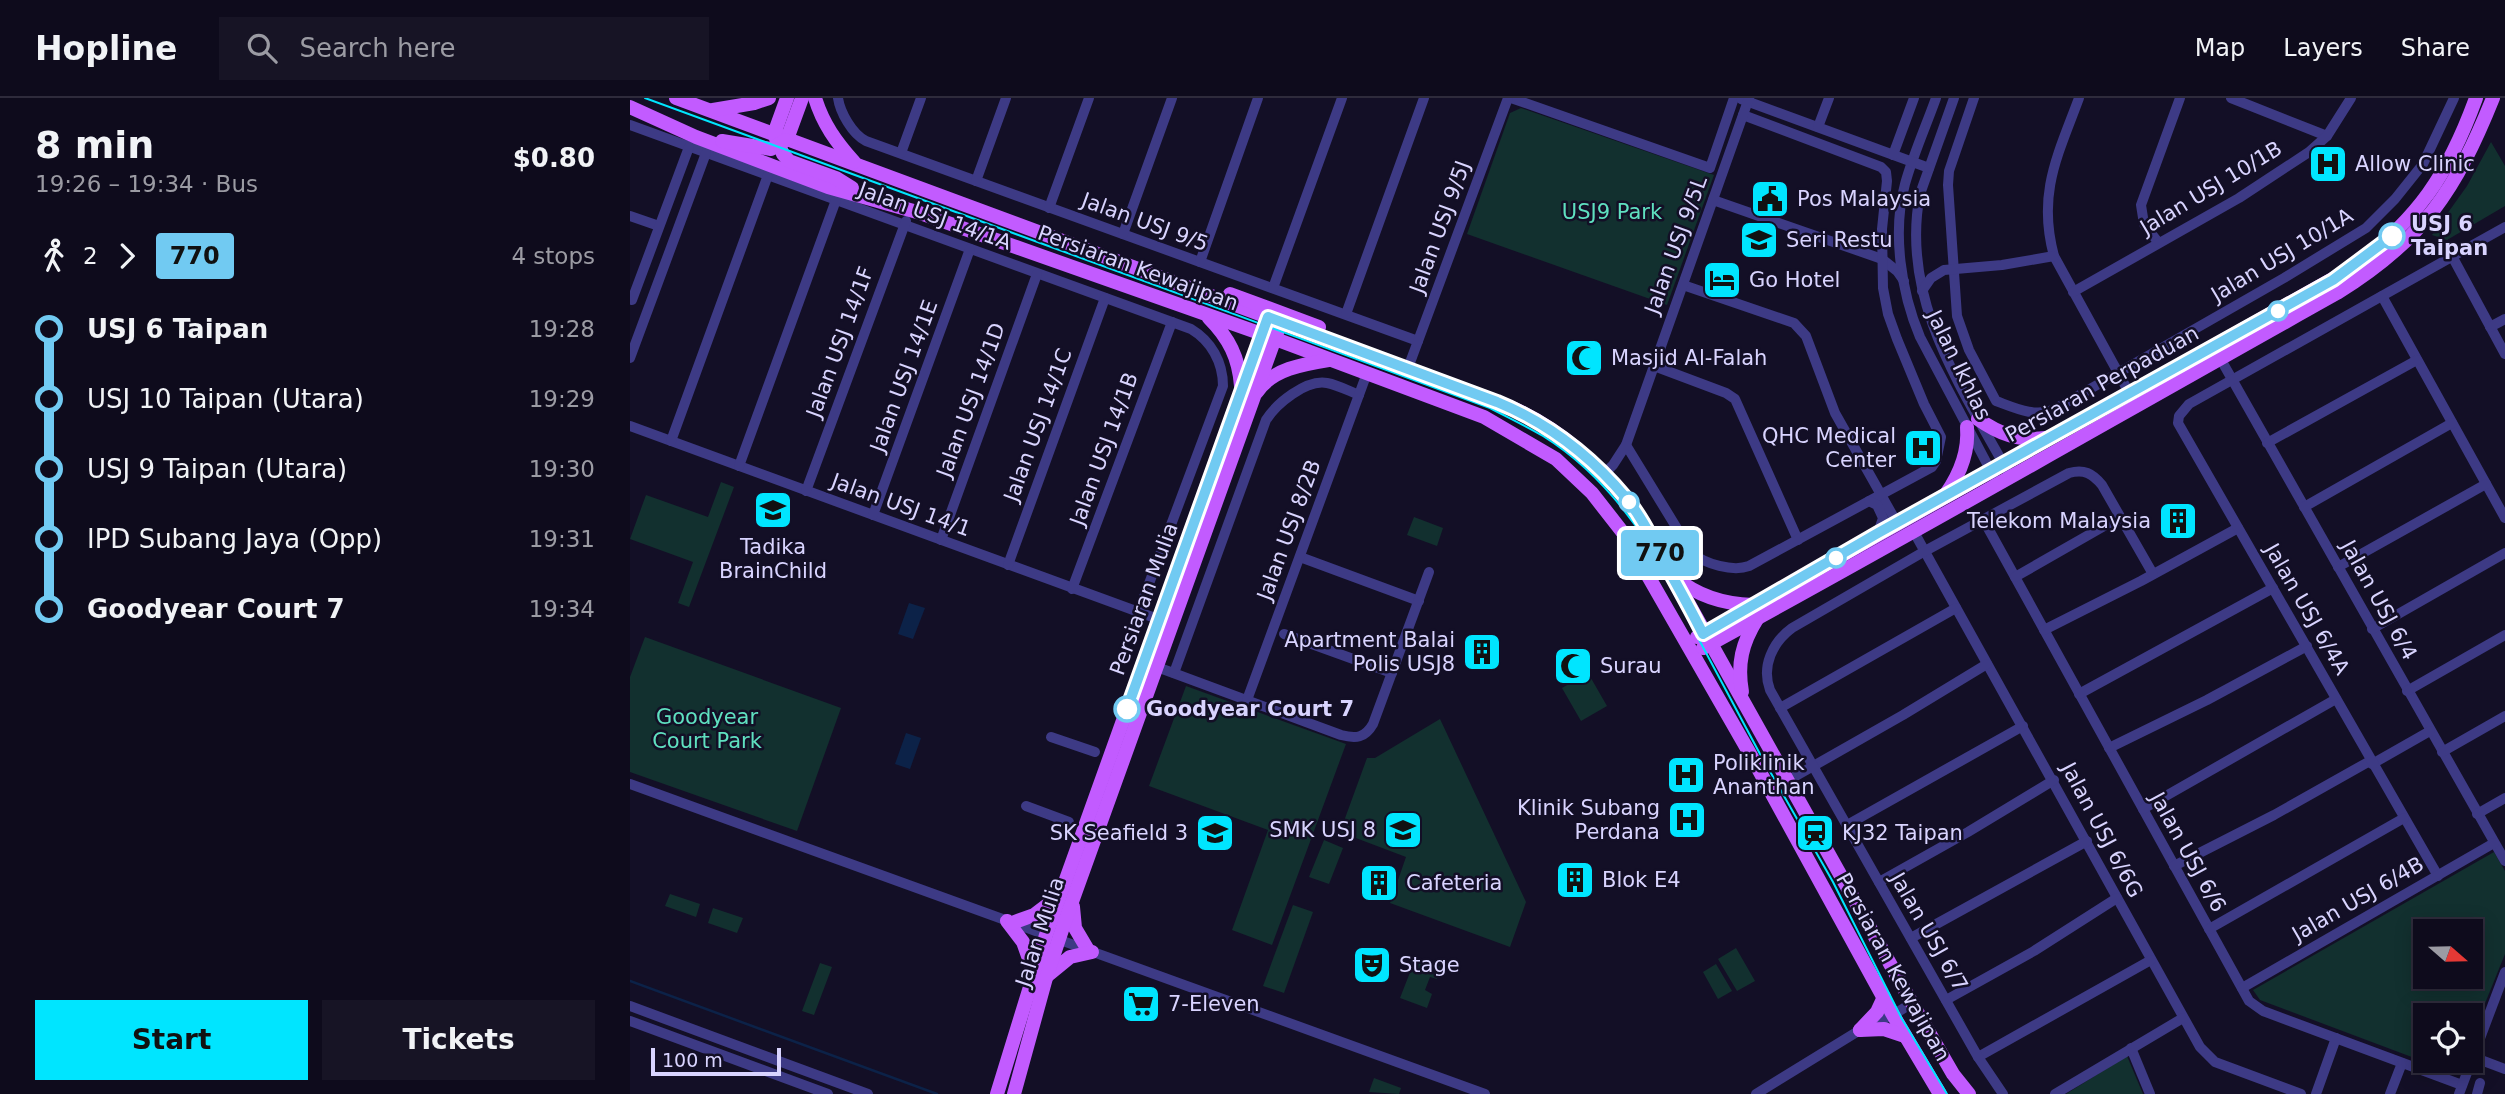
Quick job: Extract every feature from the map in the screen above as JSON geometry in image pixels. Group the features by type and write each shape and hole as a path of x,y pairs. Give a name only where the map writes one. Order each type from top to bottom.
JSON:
{"main road":[{"name":"Persiaran Kewajipan","path":"676,98 780,139 856,164 1487,398 1538,421 1572,444 1626,498 1643,523 1912,1003 1969,1094"},
{"path":"712,111 769,98"},
{"path":"787,98 780,139 783,154 789,161 836,178 863,196"},
{"path":"693,142 740,143 771,149 780,139 802,98"},
{"path":"816,98 819,113 834,141 856,164"},
{"name":"Persiaran Perpaduan","path":"1756,611 1878,533 1943,498 2000,473 2133,399 2333,280 2374,252 2407,221 2444,172 2476,98"},
{"name":"Persiaran Perpaduan","path":"1690,648 1756,611 1914,532 2049,438 2220,358 2352,283 2414,233 2442,202 2475,143 2493,98"},
{"name":"Persiaran Kewajipan","path":"630,107 693,142 828,187 917,212 1268,336 1484,417 1556,459 1592,493 1624,534 1893,1015 1941,1094"},
{"name":"Persiaran Kewajipan","path":"1141,270 1188,281 1298,318 1344,337 1392,363"},
{"path":"1204,314 1223,332 1237,357 1247,394 1281,372 1330,359"},
{"name":"Persiaran Mulia","path":"1067,895 1274,319"},
{"path":"1943,498 1963,463 1973,423 2005,435 2031,440 2049,438"},
{"path":"1671,574 1688,587 1715,599 1756,611 1741,654 1739,669 1743,701"},
{"name":"Persiaran Mulia","path":"1157,667 1165,622"},
{"name":"Jalan Mulia","path":"1014,1094 1040,976 1052,937 1157,667"},
{"path":"997,1094 1040,976 1070,957 1090,951 1075,928 1067,895 1034,915 1009,922 1023,942 1040,976"},
{"path":"1860,1030 1877,1012 1884,997"},
{"path":"1860,1030 1884,1029 1905,1036"}],"street":[{"name":"Jalan USJ 9/5","path":"838,98 839,109 860,138 1418,341"},
{"path":"901,153 921,98"},
{"path":"975,181 1006,98"},
{"path":"1049,208 1090,98"},
{"path":"1123,234 1172,98"},
{"path":"1200,262 1258,98"},
{"path":"1273,288 1342,98"},
{"path":"1346,314 1424,98"},
{"path":"1509,98 1710,168 1742,99 1929,168"},
{"name":"Jalan USJ 9/5J","path":"1408,369 1509,98"},
{"path":"1818,127 1829,98"},
{"path":"1893,155 1914,98"},
{"name":"Jalan Ikhlas","path":"1936,98 1904,185 1899,215 1904,282 1920,337 2000,473"},
{"name":"Jalan Ikhlas","path":"1954,98 1920,194 1916,225 1922,291 1933,331 1973,423"},
{"path":"1954,269 1949,171 1974,98"},
{"path":"2079,98 2049,182 2046,204 2054,256 2133,399"},
{"path":"2158,242 2144,224 2141,205 2180,98"},
{"path":"2231,98 2327,136"},
{"name":"Jalan USJ 10/1B","path":"2073,292 2284,169 2327,136 2351,98"},
{"name":"Jalan USJ 10/1A","path":"1954,269 1957,316 1969,350 1996,401 2034,413 2047,412 2284,278 2366,228 2395,199 2423,164 2454,98"},
{"name":"Jalan USJ 9/5L","path":"1604,475 1626,445 1743,115 1742,99"},
{"path":"1626,445 1697,557 1740,569 1932,467 1936,461 1942,441 1910,373 1888,314 1883,288 1882,229 1886,172 1881,167 1743,115"},
{"name":"Jalan USJ 14/1A","path":"630,125 693,142 706,153 1191,329 1204,337 1211,345 1223,377 1223,386 1138,613"},
{"path":"649,306 631,299 693,142"},
{"path":"630,358 706,153"},
{"path":"671,441 768,176"},
{"path":"738,466 836,200"},
{"path":"1713,200 1882,260 1897,271 1904,282"},
{"name":"Jalan USJ 14/1F","path":"806,491 904,225 909,216 917,212"},
{"path":"630,216 659,226"},
{"path":"2232,380 2505,227"},
{"path":"1882,260 1895,255 1900,248"},
{"name":"Jalan USJ 14/1E","path":"873,515 970,249"},
{"path":"1922,291 1939,272 2054,256"},
{"path":"2452,256 2505,354"},
{"name":"Jalan USJ 14/1D","path":"941,540 1037,274"},
{"path":"1682,285 1800,327 1806,336 1835,413 1897,523"},
{"path":"2382,296 2505,518"},
{"name":"Jalan USJ 14/1C","path":"1008,565 1105,298"},
{"path":"630,318 643,323"},
{"path":"2490,327 2505,319"},
{"name":"Jalan USJ 14/1B","path":"1072,589 1171,322"},
{"name":"Jalan USJ 6/4","path":"2220,358 2505,861"},
{"path":"2267,443 2417,360"},
{"path":"1654,366 1726,393 1735,399 1798,540"},
{"name":"Jalan USJ 8/2B","path":"1247,701 1367,373"},
{"name":"Jalan USJ 6/4A","path":"2232,380 2189,404 2179,416 2178,424 2438,876"},
{"path":"1174,673 1266,420 1283,401 1313,384 1325,383 1359,395"},
{"path":"2304,507 2452,423"},
{"name":"Jalan USJ 14/1","path":"630,426 1165,622"},
{"name":"Jalan USJ 6/7","path":"2003,1094 1978,1057 1780,708 1770,690 1766,672 1773,650 1784,634 1925,551 2068,473 2082,471 2090,474 2102,485 2120,517"},
{"path":"2338,567 2486,484"},
{"path":"1869,500 1877,505 1883,517 1878,533"},
{"path":"2015,577 2120,517 2154,575"},
{"name":"Jalan USJ 6/6","path":"1983,519 2209,929 2255,1007 2402,1063 2460,1089"},
{"path":"2044,630 2154,575 2238,528"},
{"name":"Jalan USJ 6/6G","path":"1914,532 2200,1047 2215,1062 2301,1094"},
{"path":"2372,629 2505,553"},
{"path":"1300,557 1419,601"},
{"path":"1157,667 1341,735 1356,738 1363,736 1373,724 1429,572"},
{"path":"2079,694 2273,588"},
{"path":"1780,708 1956,608"},
{"path":"1284,634 1392,673"},
{"path":"2407,691 2505,635"},
{"path":"2109,748 2207,700 2307,646"},
{"path":"1787,781 1987,664"},
{"path":"2143,809 2336,699"},
{"path":"2442,752 2505,716"},
{"path":"1846,825 2023,726"},
{"path":"2174,866 2430,731"},
{"path":"1051,737 1095,752"},
{"path":"1879,882 2054,780"},
{"path":"630,784 1485,1094"},
{"path":"2477,814 2505,797"},
{"path":"1026,806 1069,822"},
{"path":"2209,929 2403,818"},
{"path":"1911,938 2087,841"},
{"name":"Jalan USJ 6/4B","path":"2242,988 2494,844"},
{"path":"1946,1000 2034,951 2117,898"},
{"path":"1978,1057 2151,960"},
{"path":"2483,1030 2505,972"},
{"path":"1756,1094 1771,1089 1860,1030 1912,1003"},
{"path":"630,1006 868,1094"},
{"path":"2055,1094 2183,1018"},
{"path":"630,1021 828,1094"},
{"path":"2316,1094 2336,1038"},
{"path":"2131,1048 2150,1094"},
{"path":"2483,1061 2505,1069"},
{"path":"2390,1094 2402,1063"}],"green space":[{"name":"USJ9 Park","path":"1521,108 1714,175 1667,305 1467,234 1510,113"},
{"path":"2491,142 2505,166 2505,206 2447,240 2432,235 2467,186"},
{"path":"721,482 734,487 689,607 678,603 693,562 630,539 646,495 708,517"},
{"path":"1414,517 1443,528 1437,546 1407,535"},
{"name":"Goodyear Court Park","path":"645,637 841,708 797,831 630,772 630,677"},
{"path":"1588,673 1607,706 1581,721 1562,688"},
{"path":"1186,686 1346,744 1272,945 1232,930 1268,830 1149,786"},
{"path":"1440,719 1526,902 1510,947 1390,903 1406,857 1340,832 1367,758 1375,758"},
{"path":"1324,840 1343,848 1329,884 1309,877"},
{"path":"2494,852 2505,871 2505,954 2483,1008 2483,1003 2413,1003 2413,1057 2260,1000 2253,990"},
{"path":"670,894 700,904 696,917 665,906"},
{"path":"1293,905 1313,912 1284,993 1263,986"},
{"path":"713,908 743,918 737,933 708,923"},
{"path":"1736,948 1755,981 1737,991 1718,959"},
{"path":"1416,957 1441,967 1437,979 1430,977 1425,990 1432,994 1427,1008 1400,998"},
{"path":"820,963 832,967 814,1015 802,1011"},
{"path":"1716,964 1732,991 1718,999 1703,972"},
{"path":"2127,1056 2143,1094 2066,1094"},
{"path":"1374,1078 1401,1088 1399,1094 1369,1092"}],"water":[{"path":"909,603 925,608 913,639 898,634"},
{"path":"906,733 921,738 910,769 895,764"}],"waterway":[{"path":"630,981 937,1094"}],"tram line":[{"path":"645,98 1490,408 1537,432 1574,458 1602,484 1648,544 1760,754 1833,882 1902,1019 1947,1094"}],"bus line":[{"name":"770","path":"1127,709 1268,317 1519,411 1572,444 1626,498 1643,523 1703,634 1878,533 2333,280 2392,236"}],"place":[{"name":"Allow Clinic","path":"2328,164"},
{"name":"Pos Malaysia","path":"1770,199"},
{"name":"USJ 6 Taipan","path":"2392,236"},
{"name":"Seri Restu","path":"1759,240"},
{"name":"Go Hotel","path":"1722,280"},
{"name":"Masjid Al-Falah","path":"1584,358"},
{"name":"QHC Medical Center","path":"1923,448"},
{"name":"Tadika BrainChild","path":"773,510"},
{"name":"Telekom Malaysia","path":"2178,521"},
{"name":"Apartment Balai Polis USJ8","path":"1482,652"},
{"name":"Surau","path":"1573,666"},
{"name":"Goodyear Court 7","path":"1127,709"},
{"name":"Poliklinik Ananthan","path":"1686,775"},
{"name":"Klinik Subang Perdana","path":"1687,820"},
{"name":"SMK USJ 8","path":"1403,830"},
{"name":"SK Seafield 3","path":"1215,833"},
{"name":"KJ32 Taipan","path":"1815,833"},
{"name":"Blok E4","path":"1575,880"},
{"name":"Cafeteria","path":"1379,883"},
{"name":"Stage","path":"1372,965"},
{"name":"7-Eleven","path":"1141,1004"}]}
